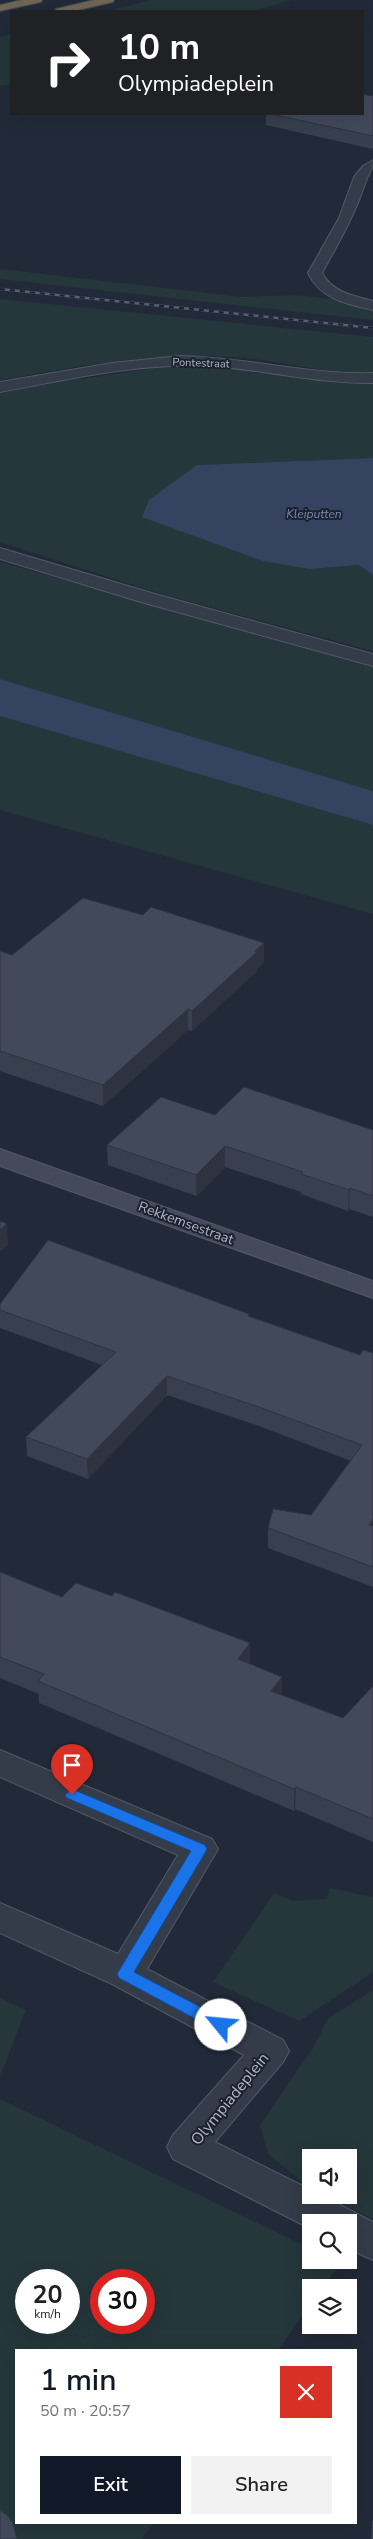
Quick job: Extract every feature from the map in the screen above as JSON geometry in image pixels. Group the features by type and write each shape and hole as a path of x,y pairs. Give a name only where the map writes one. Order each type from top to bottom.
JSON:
{"highway":[{"path":"0,8 38,0"},
{"path":"64,10 108,0"}],"street":[{"path":"373,164 362,172 357,182 354,200 315,273 318,281 326,289 340,296 373,306"},
{"name":"Pontestraat","path":"0,387 109,368 180,361 231,363 328,377 373,378"},
{"path":"0,553 148,598 373,660"},
{"name":"Rekkemsestraat","path":"0,1157 373,1290"},
{"path":"0,1764 200,1849 125,1974"},
{"name":"Olympiadeplein","path":"0,1917 125,1974 270,2051 187,2147 320,2214"},
{"path":"357,2233 373,2242"}],"shaded area":[{"path":"153,0 291,0 256,10 110,10"},
{"path":"10,34 10,84 0,86 0,37"},
{"path":"0,269 241,297 296,295 331,299 373,310 373,320 0,279"},
{"path":"0,299 373,337 373,373 320,369 234,357 175,356 116,361 0,380"},
{"path":"181,364 373,381 373,458 198,465 310,569 360,565 373,575 373,651 158,593 0,542 0,391"},
{"path":"0,562 373,667 373,791 0,679"},
{"path":"0,716 373,825 373,914 0,810"},
{"path":"330,1888 373,1897 373,1972 299,2021 213,1982 274,1893 293,1901 327,1899"},
{"path":"373,1990 373,2219 342,2204 357,2204 357,2149 302,2149 302,2182 268,2154 260,2125 313,2048 328,2019"},
{"path":"0,1998 26,2010 0,2076"},
{"path":"0,2099 302,2245 302,2269 337,2269 329,2279 302,2279 302,2316 279,2349 15,2349 15,2524 153,2524 142,2539 0,2539"}],"water":[{"name":"Kleiputten","path":"373,458 373,575 359,565 310,569 263,561 142,517 149,500 197,465"},
{"path":"0,679 373,791 373,825 0,716"}],"building":[{"path":"364,94 373,96 373,136 276,115 364,115"},
{"path":"83,898 143,915 151,907 264,943 255,951 257,952 192,1011 188,1009 103,1085 0,1051 0,951 12,955"},
{"path":"244,1087 373,1130 373,1196 301,1174 303,1172 225,1146 196,1175 107,1145 161,1097 215,1115"},
{"path":"0,1221 7,1224 0,1230"},
{"path":"48,1240 249,1314 248,1316 360,1355 363,1350 373,1353 373,1519 369,1525 373,1526 373,1567 268,1528 273,1509 311,1515 362,1445 167,1376 87,1459 26,1437 116,1352 0,1310 0,1304"},
{"path":"0,1572 62,1597 76,1583 112,1596 115,1592 250,1643 238,1659 282,1677 271,1691 343,1718 373,1686 373,1819 296,1787 294,1789 38,1681 44,1674 0,1657"},
{"path":"0,2510 13,2523 17,2539 0,2539"}],"railway":[{"path":"0,289 373,328"}],"route":[{"path":"72,1795 200,1849 125,1974 221,2025"}]}
